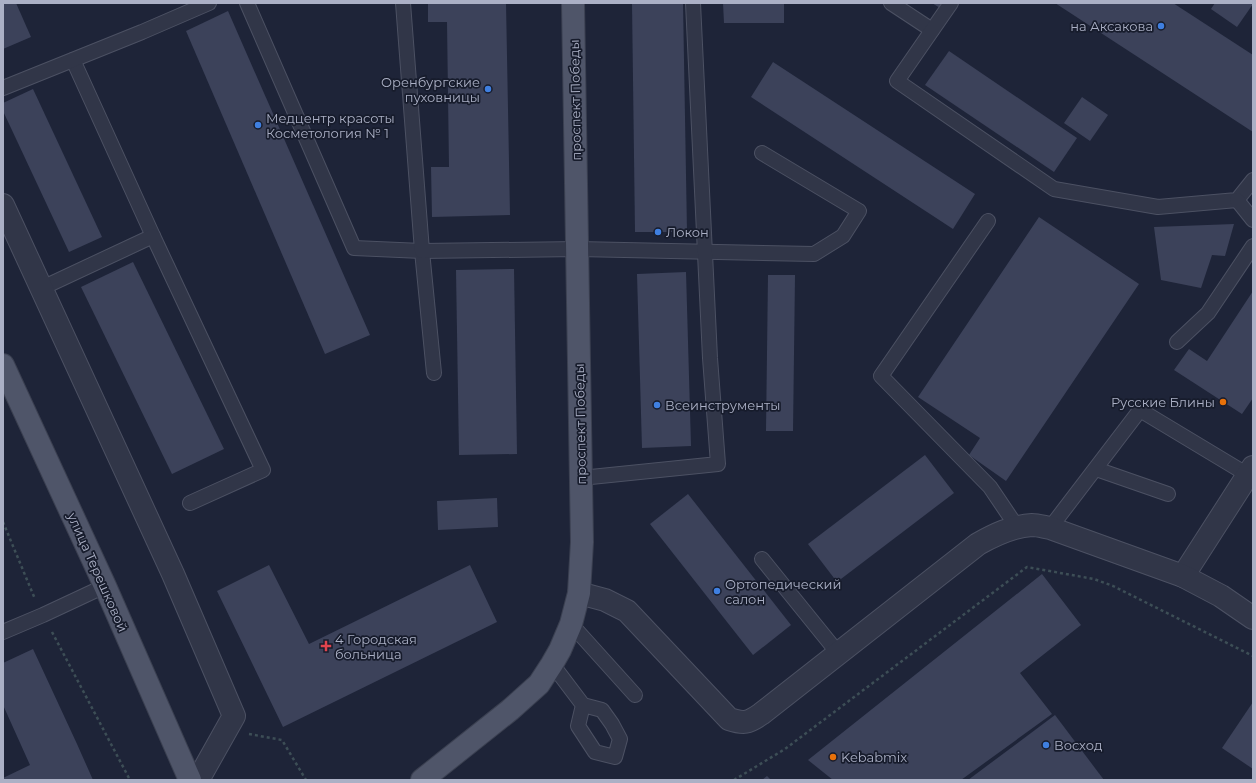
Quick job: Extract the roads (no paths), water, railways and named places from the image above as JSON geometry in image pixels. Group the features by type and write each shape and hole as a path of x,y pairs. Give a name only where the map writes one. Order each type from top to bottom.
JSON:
{"main road":[{"name":"проспект Победы","path":"422,780 510,710 539,684 560,650 571,624 579,593 582,542 573,3"},
{"name":"улица Терешковой","path":"3,365 105,586 190,780"}],"street":[{"path":"3,205 172,574 234,716 198,780"},
{"path":"1183,576 1250,471"},
{"path":"579,593 605,600 627,612 729,720 741,723 751,721 761,714 978,544 996,534 1017,527 1033,525 1050,528 1183,576 1221,596 1253,618"}],"lane":[{"path":"3,88 142,32 209,3"},
{"path":"247,3 354,248 422,251 578,249 814,254 843,236 859,211 762,152"},
{"path":"403,3 422,251 434,373"},
{"path":"581,478 718,464 705,251 693,3"},
{"path":"891,3 932,30"},
{"path":"951,3 898,80 1054,189 1158,207 1237,200 1253,180"},
{"path":"72,60 263,470 190,503"},
{"path":"1237,200 1253,220"},
{"path":"988,221 881,376 990,487 1017,527"},
{"path":"42,288 153,236"},
{"path":"1178,342 1208,313 1253,246"},
{"path":"1050,528 1140,410 1250,471"},
{"path":"1096,469 1168,494"},
{"path":"762,559 838,653"},
{"path":"3,632 105,586"},
{"path":"571,624 635,695"},
{"path":"552,664 583,705"}],"place":[{"name":"на Аксакова","path":"1161,26"},
{"name":"Оренбургские пуховницы","path":"488,89"},
{"name":"Медцентр красоты Косметология № 1","path":"258,125"},
{"name":"Локон","path":"658,232"},
{"name":"Русские Блины","path":"1223,402"},
{"name":"Всеинструменты","path":"657,405"},
{"name":"Ортопедический салон","path":"717,591"},
{"name":"4 Городская больница","path":"326,646"},
{"name":"Восход","path":"1046,745"},
{"name":"Kebabmix","path":"833,757"}]}
